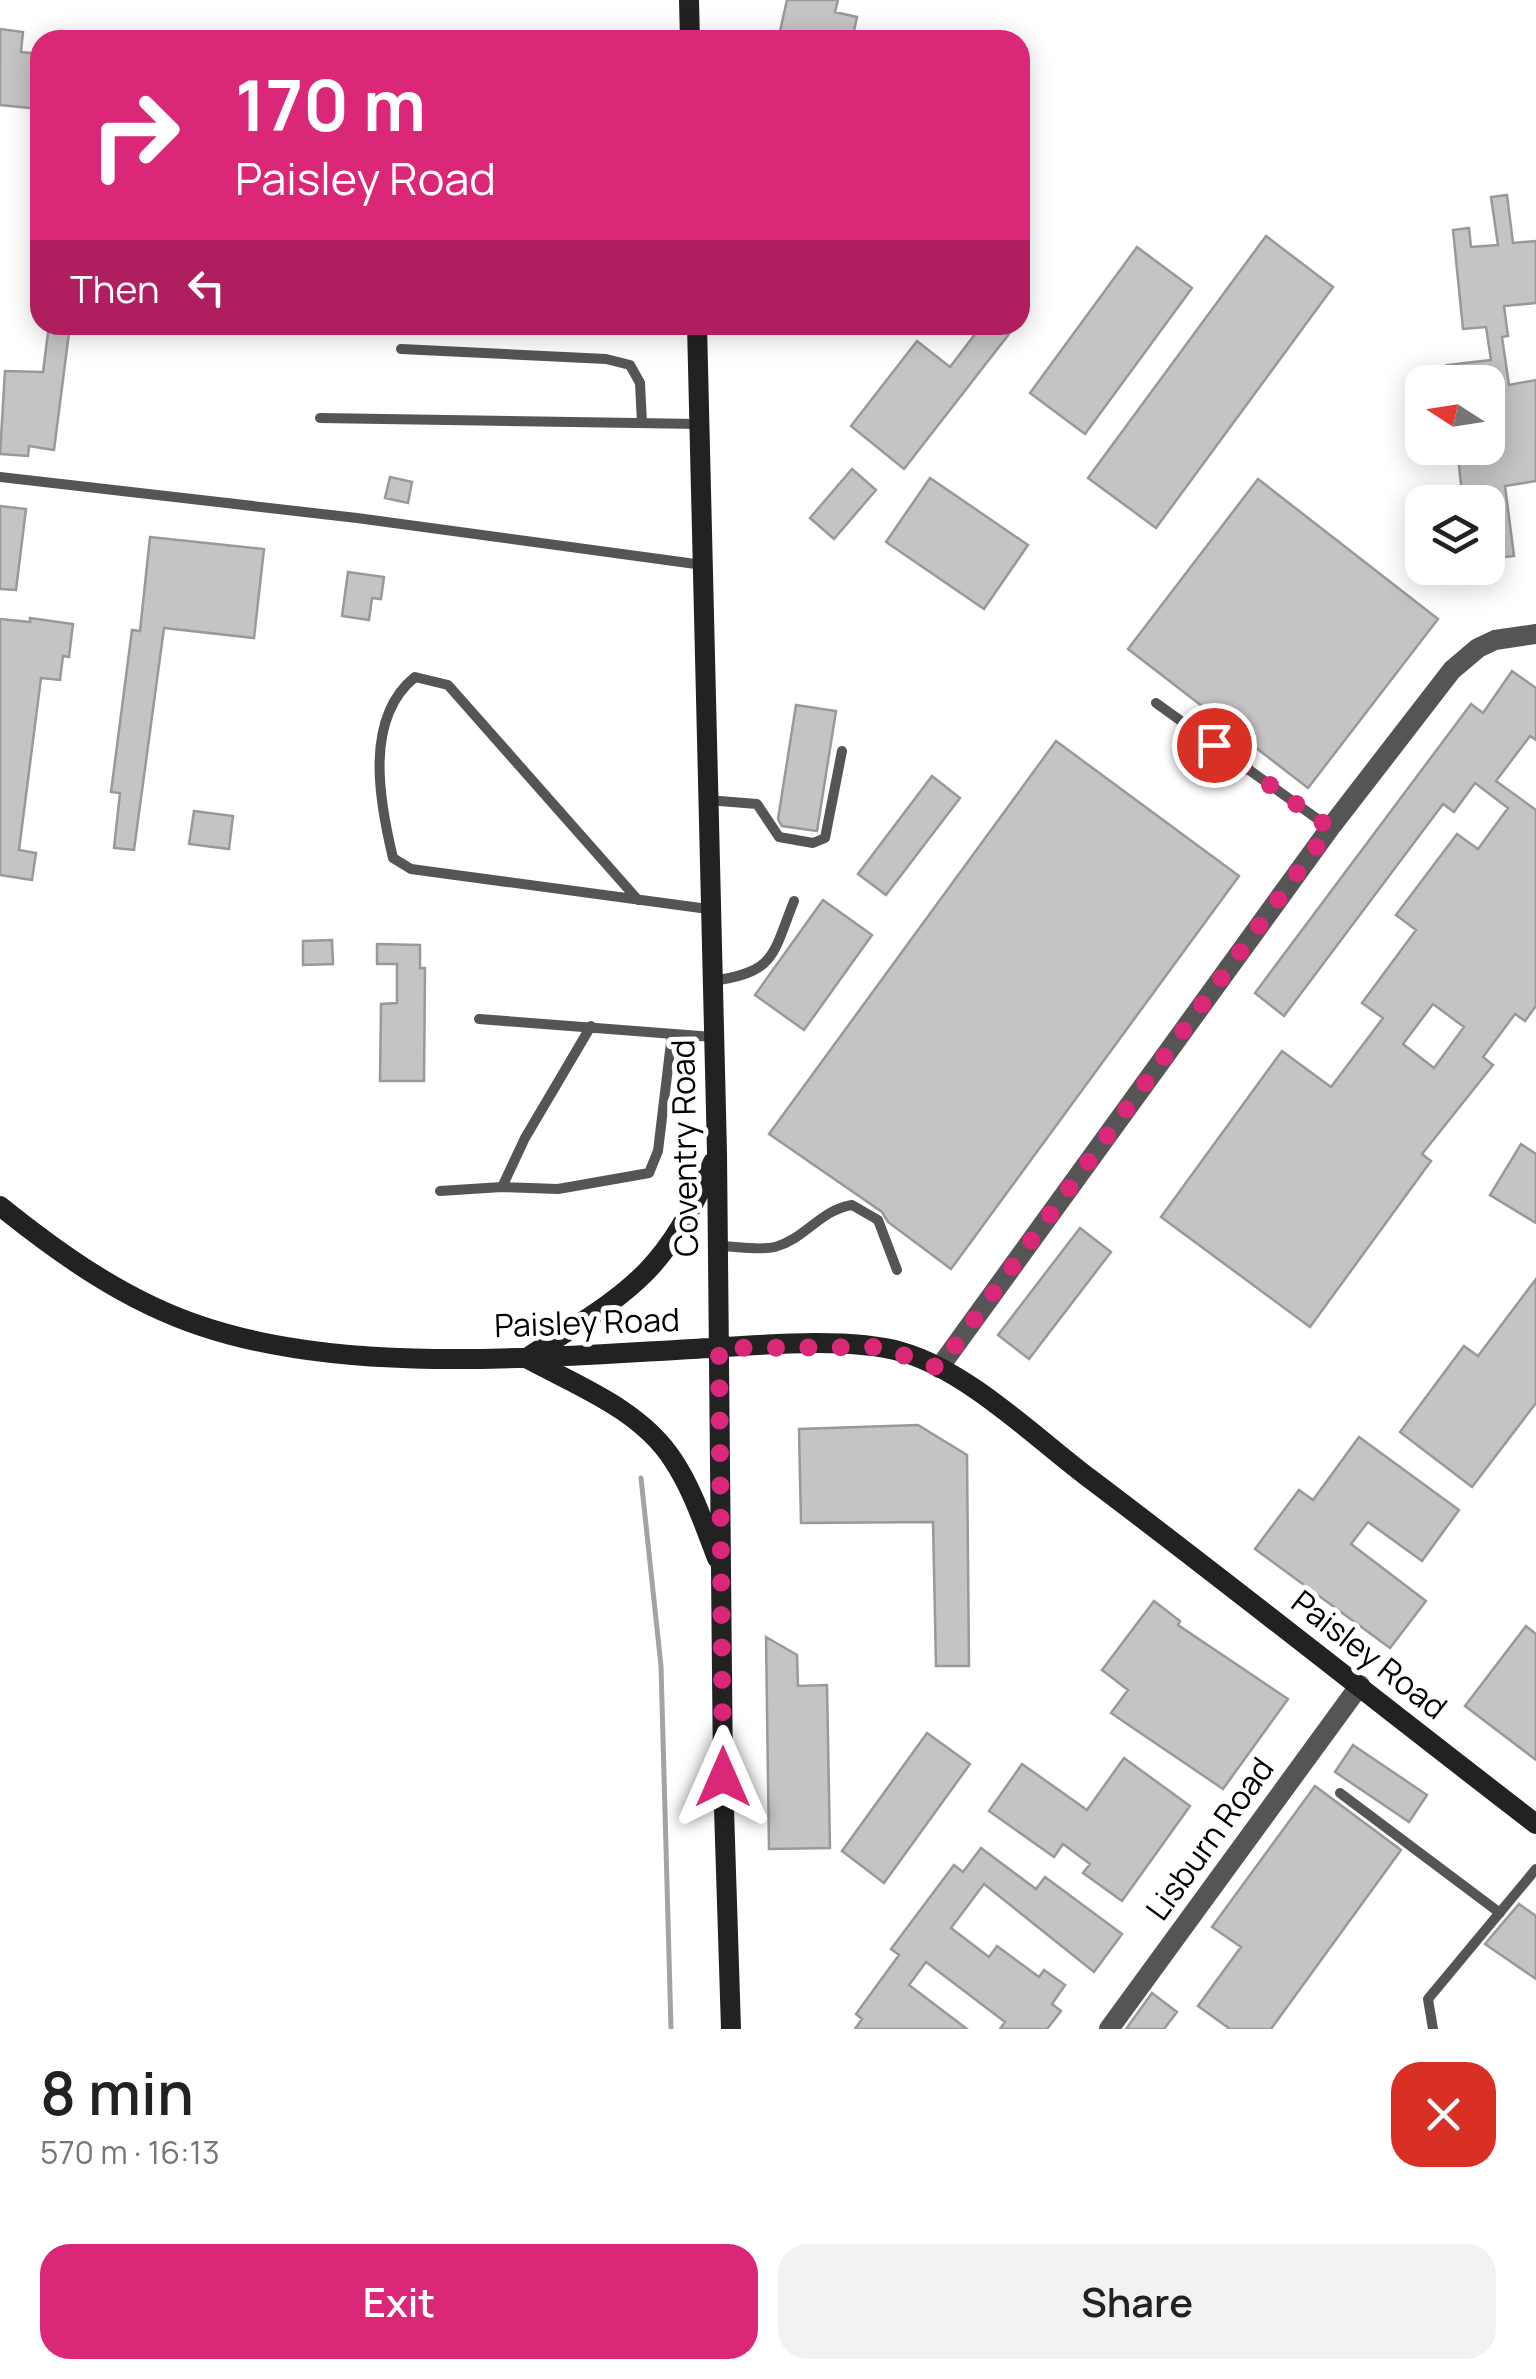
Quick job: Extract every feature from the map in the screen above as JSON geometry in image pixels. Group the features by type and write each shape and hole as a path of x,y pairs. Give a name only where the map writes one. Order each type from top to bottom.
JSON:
{"main road":[{"path":"689,0 690,30"},
{"name":"Coventry Road","path":"697,335 708,909 717,1152 731,2029"},
{"path":"717,1152 688,1219 663,1258 622,1296 527,1358 624,1412 653,1436 687,1483 723,1571"},
{"name":"Paisley Road","path":"0,1206 85,1270 151,1306 235,1337 308,1352 527,1358 719,1348 880,1347 939,1368 1536,1824"}],"street":[{"path":"939,1368 1330,828 1464,657 1495,640 1536,634"},
{"name":"Lisburn Road","path":"1108,2029 1360,1686"}],"lane":[{"path":"401,349 606,359 630,366 640,383 642,423"},
{"path":"320,418 700,424"},
{"path":"0,477 356,518 704,565"},
{"path":"638,900 448,685 415,678 396,693 382,728 382,814 392,858 412,870 638,900 708,909"},
{"path":"1156,703 1330,828"},
{"path":"706,800 757,804 779,837 813,843 825,838 842,751"},
{"path":"711,981 750,976 771,959 794,901"},
{"path":"479,1018 713,1037"},
{"path":"502,1187 524,1138 591,1026"},
{"path":"440,1191 558,1189 649,1173 658,1151 672,1034"},
{"path":"718,1246 774,1248 796,1237 820,1216 852,1205 878,1220 898,1270"},
{"path":"1340,1794 1500,1913"},
{"path":"1433,2029 1428,1999 1536,1869"}],"building":[{"path":"787,0 838,0 835,12 857,17 854,30 780,30"},
{"path":"0,29 23,32 21,52 30,53 30,108 0,105"},
{"path":"1507,195 1513,243 1536,241 1536,303 1504,306 1508,336 1502,337 1509,385 1536,380 1536,481 1505,486 1461,485 1459,465 1505,465 1505,365 1447,365 1491,360 1486,327 1463,329 1453,230 1469,228 1471,247 1498,245 1491,197"},
{"path":"1266,236 1333,287 1156,528 1088,478"},
{"path":"1137,247 1192,288 1085,434 1030,393"},
{"path":"48,335 69,335 54,450 29,446 28,456 0,454 5,371 43,372"},
{"path":"974,335 1008,335 904,469 851,426 917,341 950,367"},
{"path":"852,469 876,490 834,539 810,518"},
{"path":"390,477 412,482 408,503 385,498"},
{"path":"930,478 1028,545 984,609 886,542"},
{"path":"1258,479 1438,619 1308,788 1128,649"},
{"path":"1505,486 1514,556 1505,557"},
{"path":"0,506 26,509 16,590 0,589"},
{"path":"150,537 264,549 254,638 164,628 134,850 114,848 120,793 111,792 132,630 140,631"},
{"path":"348,572 384,577 381,599 372,598 369,620 342,616"},
{"path":"30,618 73,624 69,657 63,656 60,680 41,678 19,850 36,853 32,880 0,875 0,619 30,622"},
{"path":"1512,671 1536,688 1536,740 1530,736 1496,781 1536,810 1536,1006 1525,1021 1515,1014 1483,1057 1493,1065 1422,1154 1431,1161 1310,1327 1161,1217 1282,1051 1331,1087 1383,1018 1362,1003 1416,930 1396,915 1457,834 1478,849 1508,808 1475,783 1454,812 1443,804 1284,1016 1255,993 1471,704 1483,713","holes":["1433,1004 1464,1027 1434,1068 1403,1044"]},
{"path":"796,705 836,711 817,831 782,826 778,819"},
{"path":"1056,741 1239,876 951,1269 888,1222 882,1212 769,1134"},
{"path":"932,776 960,798 886,895 858,874"},
{"path":"194,811 233,816 229,849 189,844"},
{"path":"823,900 872,935 804,1030 755,995"},
{"path":"332,940 333,964 303,965 303,941"},
{"path":"377,944 420,945 420,968 425,968 424,1081 380,1081 381,1004 397,1003 397,964 377,964"},
{"path":"1521,1144 1536,1154 1536,1223 1490,1195"},
{"path":"1080,1228 1111,1252 1029,1359 998,1335"},
{"path":"1536,1279 1536,1403 1472,1487 1400,1432 1464,1346 1478,1356"},
{"path":"918,1425 967,1455 969,1666 936,1666 933,1522 801,1523 799,1429"},
{"path":"1359,1437 1459,1510 1422,1561 1368,1522 1351,1544 1426,1601 1390,1648 1255,1549 1299,1490 1313,1500"},
{"path":"1154,1601 1180,1621 1178,1625 1288,1699 1223,1789 1111,1713 1128,1690 1102,1670"},
{"path":"1526,1626 1536,1634 1536,1760 1465,1706"},
{"path":"766,1637 797,1655 798,1686 827,1685 830,1848 769,1849"},
{"path":"927,1733 970,1764 884,1883 842,1851"},
{"path":"1353,1745 1427,1795 1409,1822 1335,1772"},
{"path":"1124,1758 1190,1806 1122,1901 1083,1873 1090,1864 1063,1844 1054,1857 989,1811 1022,1764 1087,1810"},
{"path":"1315,1786 1401,1850 1271,2029 1230,2029 1198,2006 1241,1947 1212,1927"},
{"path":"981,1848 1036,1889 1045,1877 1122,1934 1094,1972 984,1884 951,1928 989,1957 997,1946 1039,1977 1044,1970 1065,1985 1052,2004 1061,2011 1047,2029 1000,2029 1005,2022 926,1962 909,1985 967,2029 855,2029 862,2019 856,2014 899,1955 891,1949 954,1865 963,1872"},
{"path":"1519,1904 1536,1916 1536,1979 1485,1944"},
{"path":"1152,1993 1177,2012 1164,2029 1126,2029"}],"waterway":[{"path":"641,1478 661,1666 671,2029"}],"route":[{"path":"723,1777 719,1348 880,1347 918,1357 939,1368 1330,828 1214,745"}]}
